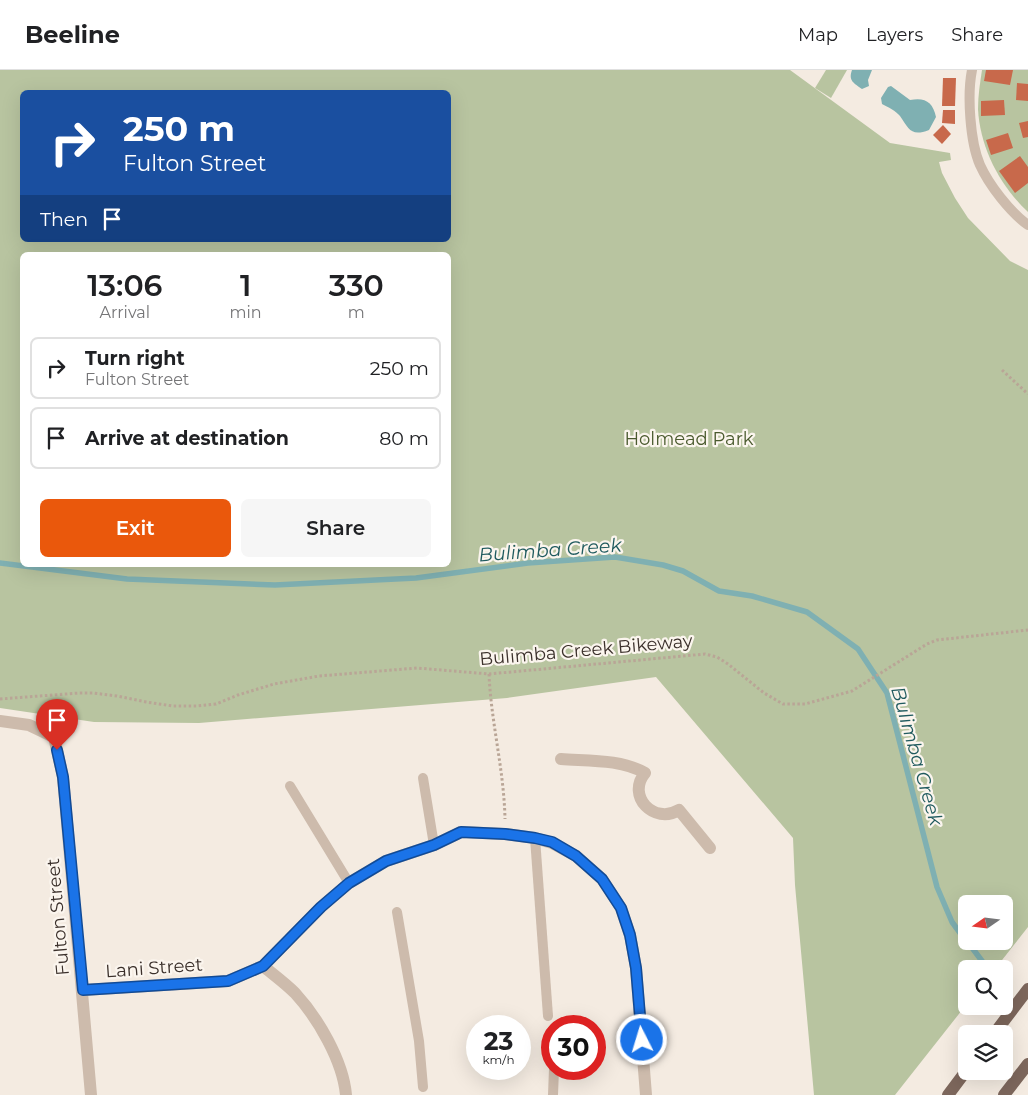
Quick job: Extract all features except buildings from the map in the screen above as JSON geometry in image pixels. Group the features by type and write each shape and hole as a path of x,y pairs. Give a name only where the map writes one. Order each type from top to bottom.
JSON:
{"main road":[{"path":"1001,1025 1028,989"},
{"path":"1004,1095 1028,1064"},
{"path":"948,1095 959,1080"}],"street":[{"name":"Fulton Street","path":"0,721 29,725 54,737 63,777 91,1095"},
{"path":"561,759 613,763 639,769 645,773 639,784 641,800 645,807 660,815 678,810 710,848"},
{"name":"Lani Street","path":"83,990 228,981 263,966 321,907 349,883 386,861 434,845 461,832 505,834 535,838 552,842 576,856 602,879 621,908 630,935 636,968 646,1095"},
{"path":"263,966 286,984 309,1011 339,1064 346,1095"}],"lane":[{"path":"972,70 969,82 971,126 980,165 999,196 1028,225"},
{"path":"424,778 434,845"},
{"path":"290,786 349,883"},
{"path":"535,838 548,1015"},
{"path":"396,912 419,1041 423,1087"},
{"path":"552,1095 553,1080"}],"path":[{"path":"1002,370 1028,394"},
{"name":"Bulimba Creek Bikeway","path":"0,700 79,693 117,696 164,705 196,706 216,704 274,684 319,676 417,668 489,674 705,654 717,657 728,664 764,693 783,704 805,704 852,690 927,644 937,640 1028,630"},
{"path":"489,674 489,692 504,793 505,834"}],"green space":[{"name":"Holmead Park","path":"0,70 790,70 890,143 950,153 951,160 939,162 942,173 968,218 1010,261 1028,270 1028,927 1013,946 1013,895 958,895 958,950 1010,950 1002,960 958,960 958,1015 895,1095 814,1095 795,885 793,838 656,677 507,698 199,723 94,722 0,708"},
{"path":"826,70 847,70 831,98 815,88"},
{"path":"982,70 1028,70 1028,212 1000,178 987,152 978,109"}],"water":[{"path":"852,70 872,70 868,80 869,86 862,89 854,83 851,79"},
{"path":"891,86 910,100 920,99 930,104 936,117 929,130 918,133 911,131 898,114 882,104 881,98 888,87"}],"waterway":[{"name":"Bulimba Creek","path":"32,567 127,579 275,585 416,578 528,563 615,557 663,565 683,571 719,591 752,596 807,612 858,649 887,693 937,887 952,922 958,930"},
{"name":"Bulimba Creek","path":"0,563 20,566"},
{"name":"Bulimba Creek","path":"974,950 981,960"}],"route":[{"path":"57,750 63,777 83,990 228,981 263,966 321,907 349,883 386,861 434,845 461,832 505,834 552,842 576,856 602,879 621,908 630,935 636,968 642,1040"}]}
